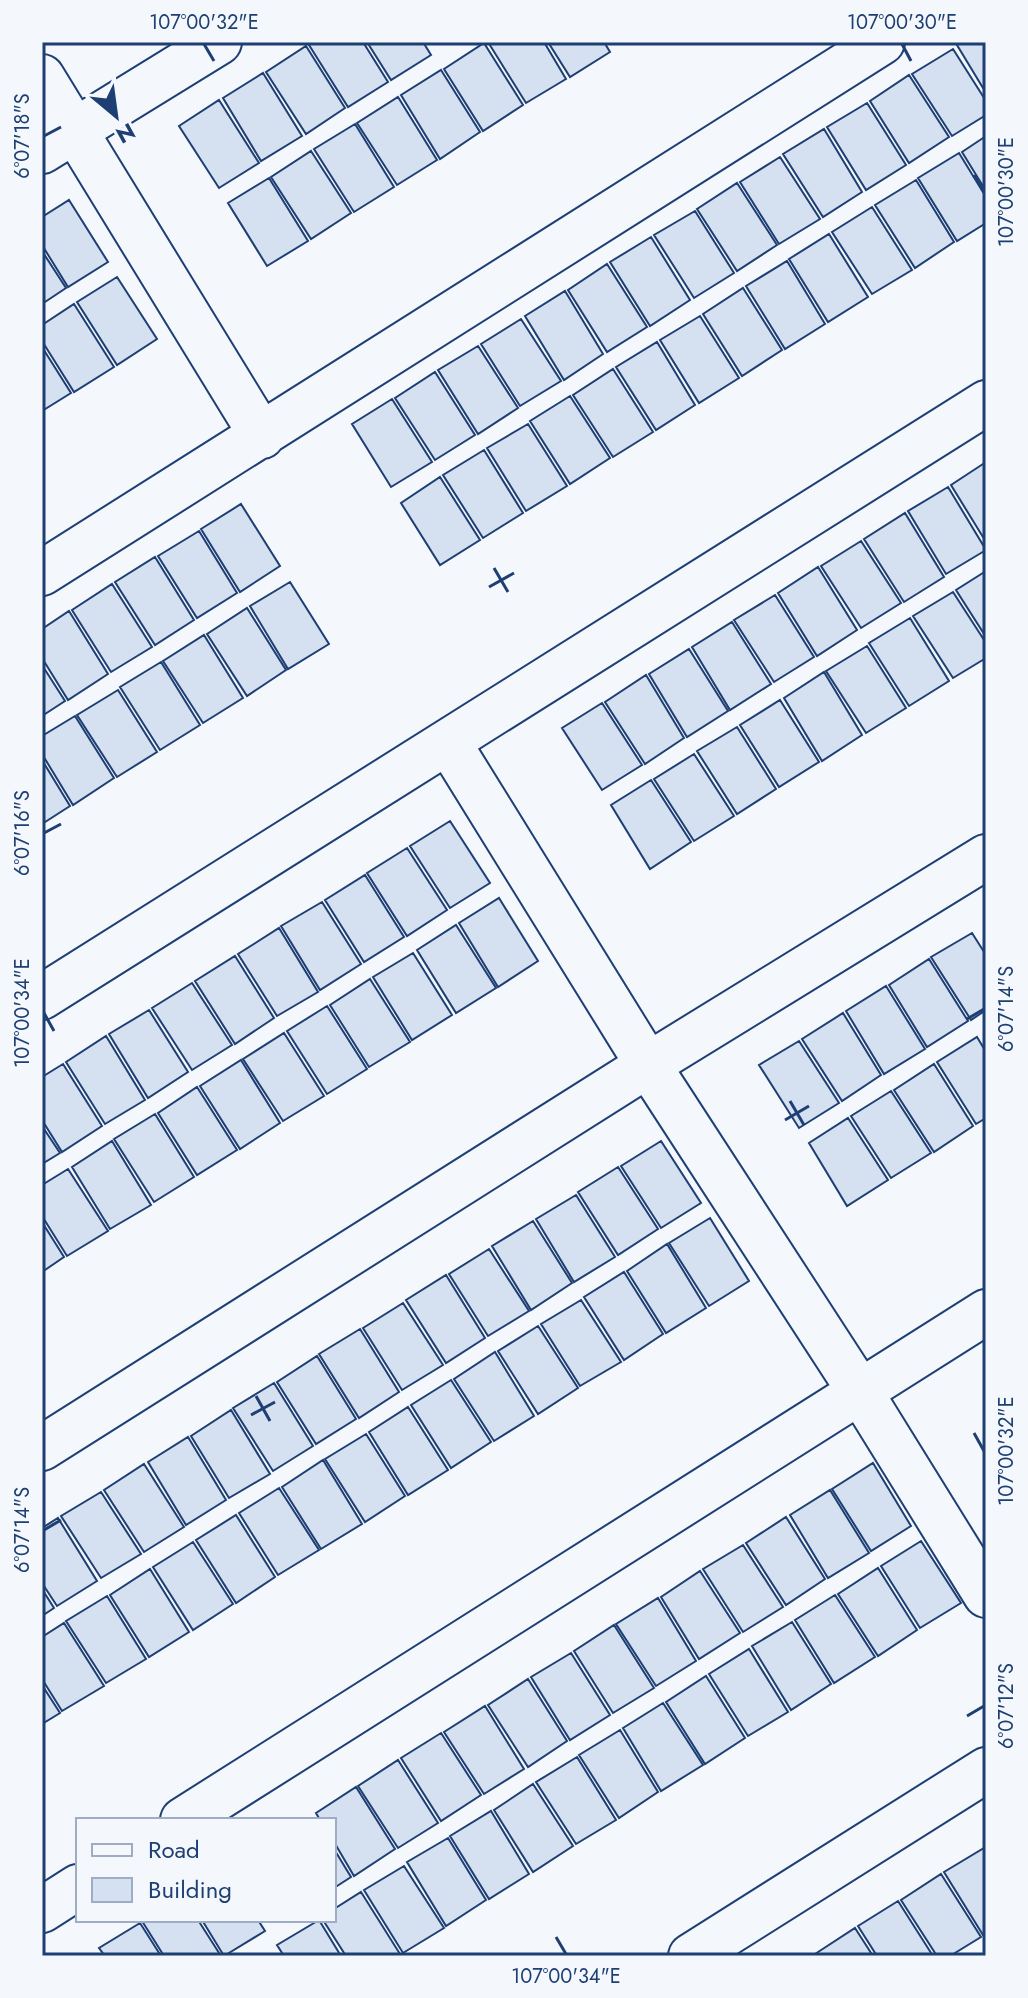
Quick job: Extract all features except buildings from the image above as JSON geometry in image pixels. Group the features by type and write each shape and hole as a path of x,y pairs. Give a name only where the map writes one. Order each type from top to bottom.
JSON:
{"street":[{"path":"59,140 219,42"},
{"path":"42,573 882,42"},
{"path":"42,77 59,140 262,436"},
{"path":"42,997 986,403"},
{"path":"448,742 648,1065 859,1390 986,1595"},
{"path":"42,1448 648,1065 986,857"},
{"path":"186,1818 986,1312"},
{"path":"691,1956 986,1770"},
{"path":"42,1910 76,1888"}]}
